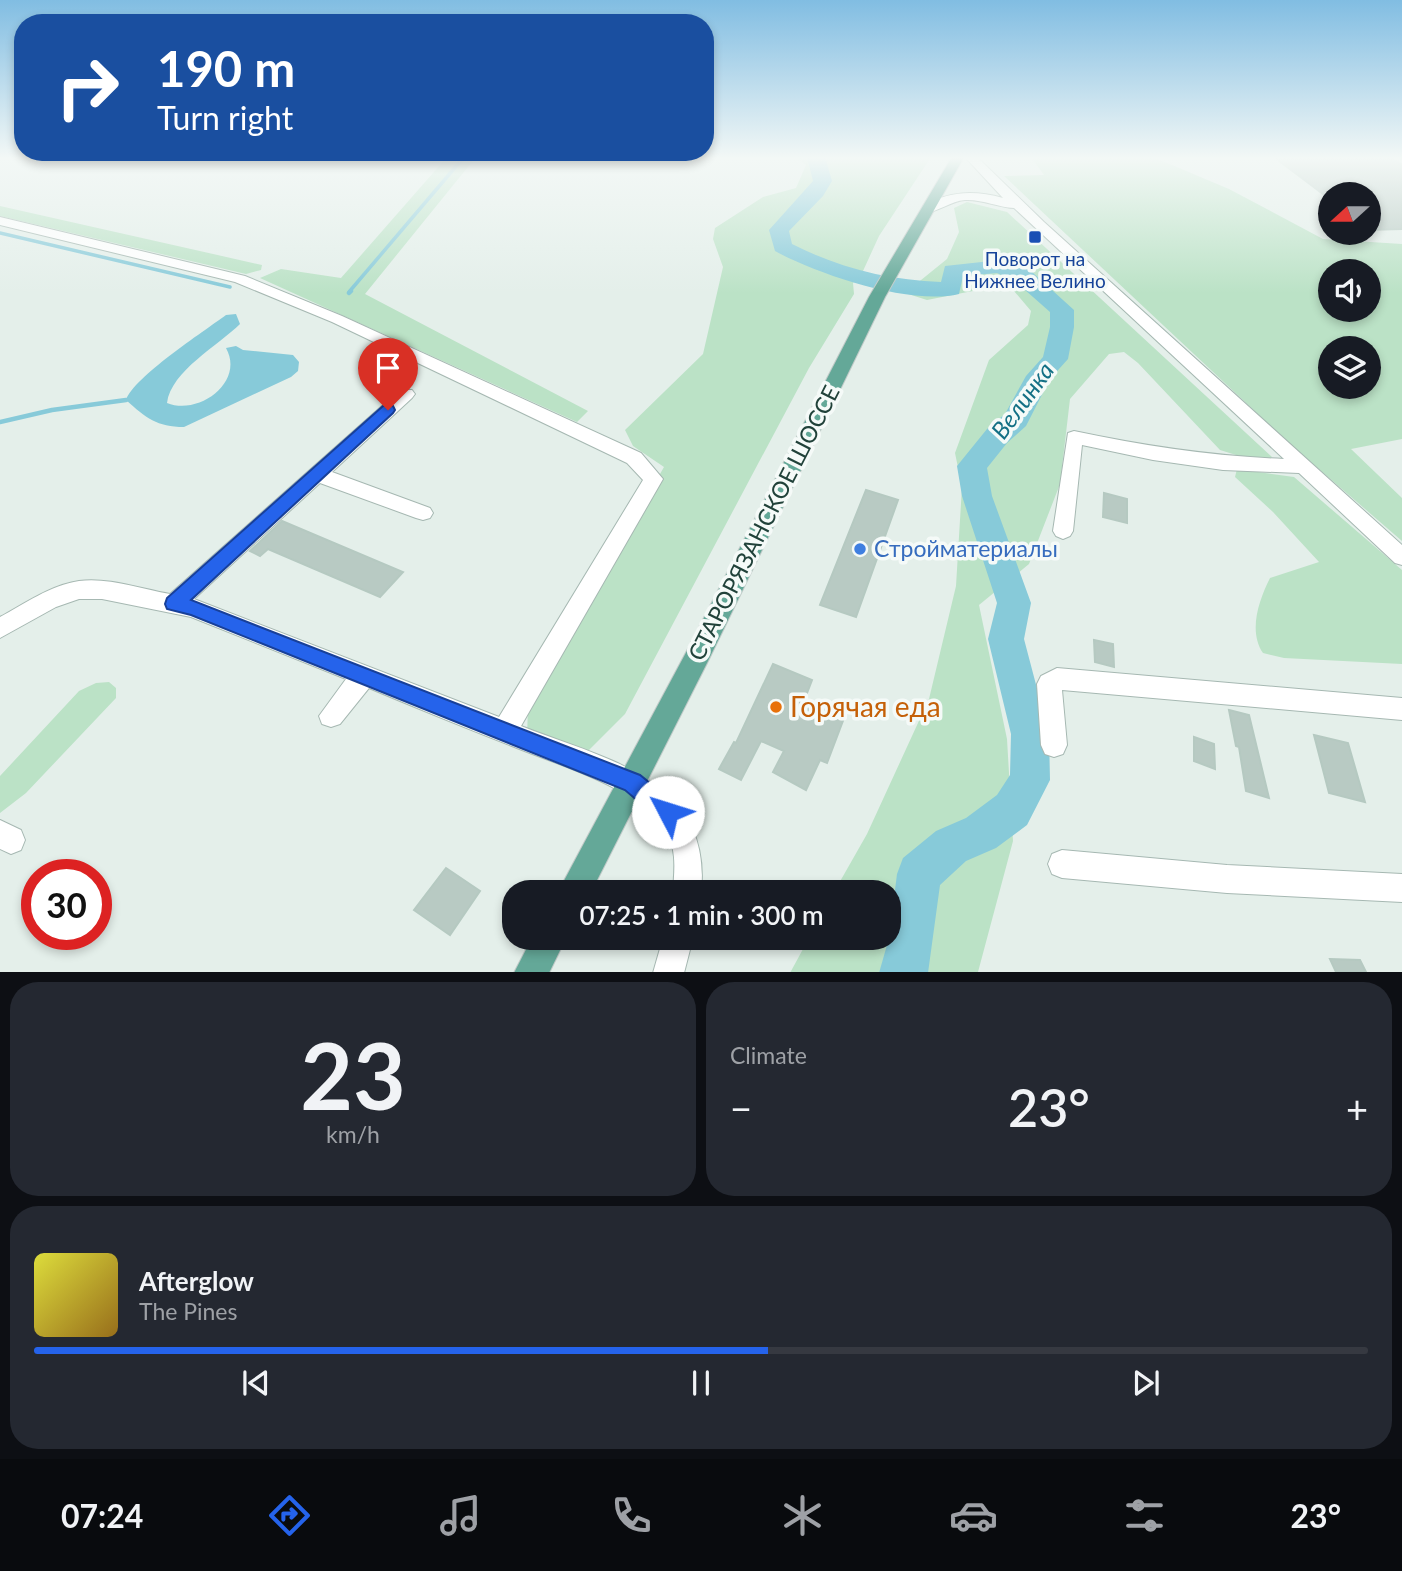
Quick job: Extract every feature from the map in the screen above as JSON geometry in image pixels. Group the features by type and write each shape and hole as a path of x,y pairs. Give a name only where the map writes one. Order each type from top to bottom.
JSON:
{"main road":[{"name":"СТАРОРЯЗАНСКОЕ ШОССЕ","path":"580,880 877,297 931,202"},
{"path":"531,972 543,950"}],"street":[{"path":"927,209 938,202"},
{"path":"1006,202 1026,213"},
{"path":"1015,202 1402,557"},
{"path":"0,220 240,279 337,318 634,458 653,479 504,731"},
{"path":"174,604 406,394"},
{"path":"1063,531 1074,437 1176,457 1223,463 1302,467"},
{"path":"317,474 423,513"},
{"path":"0,628 48,601 78,590 103,590 193,608 632,783 668,812 680,828 688,847 688,880"},
{"path":"331,716 364,676"},
{"path":"1054,745 1049,684 1057,679 1402,709"},
{"path":"1062,864 1227,879 1402,888"},
{"path":"668,972 674,950"}],"green space":[{"path":"407,202 439,202 365,294 588,411 577,422 260,278 281,269 341,278"},
{"path":"755,202 901,202 879,236 863,271 853,283 854,294 809,368 625,714 589,750 568,750 527,738 528,705 664,467 633,446 625,430 703,354 723,267 713,239 715,228"},
{"path":"966,202 1007,212 1272,457 1267,461 1249,459 1220,450 1138,363 1124,352 1109,354 1070,399 1060,484 1029,564 979,605 1007,739 1013,841 978,972 791,972 802,950 901,950 901,880 841,880 867,834 929,699 956,586 962,487 955,453 989,360 1028,325 1031,311 1014,291 998,286 927,300 905,293 947,259 959,232 954,208"},
{"path":"1032,202 1254,202 1318,236 1318,245 1402,244 1402,439 1351,449 1402,498 1402,541 1291,445"},
{"path":"0,206 262,265 261,270 246,274 0,216"},
{"path":"1237,469 1294,477 1402,570 1402,664 1284,658 1263,653 1256,635 1256,625 1259,606 1270,578 1319,562 1273,512 1235,477"},
{"path":"109,682 116,688 116,698 26,793 0,813 0,776 79,691 96,683"}],"water":[{"path":"236,314 240,324 186,369 170,391 167,403 192,405 216,393 229,373 230,361 226,348 236,346 243,350 293,355 299,362 298,371 291,377 184,427 152,420 126,400 142,379 170,355 226,315"}],"building":[{"path":"1381,202 1402,202 1402,229 1381,230"},
{"path":"866,490 898,500 856,617 820,605"},
{"path":"1104,493 1127,499 1127,523 1103,517"},
{"path":"282,521 403,572 380,597 268,549 260,556 250,551"},
{"path":"1094,640 1113,644 1114,667 1095,662"},
{"path":"773,664 812,680 804,701 844,718 827,763 820,760 806,790 773,772 784,751 761,741 741,780 719,769 734,742 736,743"},
{"path":"1229,710 1249,715 1269,798 1246,791 1239,747 1236,746"},
{"path":"1314,735 1348,743 1365,802 1329,793"},
{"path":"1194,737 1214,744 1215,769 1194,761"},
{"path":"446,868 480,891 450,935 414,910"},
{"path":"1330,959 1360,960 1366,972 1336,972"}],"waterway":[{"path":"349,292 425,202"},
{"name":"Велинка","path":"806,202 779,230 782,247 821,266 886,283 951,289 953,271 1000,266 1023,276 1062,310 1062,327 1055,359 1039,376 1016,420 997,436 972,466 977,496 1014,603 1006,639 1030,734 1030,780 1012,810 981,833 951,846 919,874 907,967 904,972"},
{"path":"0,233 230,287"},
{"path":"0,422 52,410 126,400"}],"place":[{"name":"Поворот на Нижнее Велино","path":"1035,237"},
{"name":"Стройматериалы","path":"860,549"},
{"name":"Горячая еда","path":"776,707"}],"route":[{"path":"388,410 174,604 193,608 632,783 668,812"}]}
